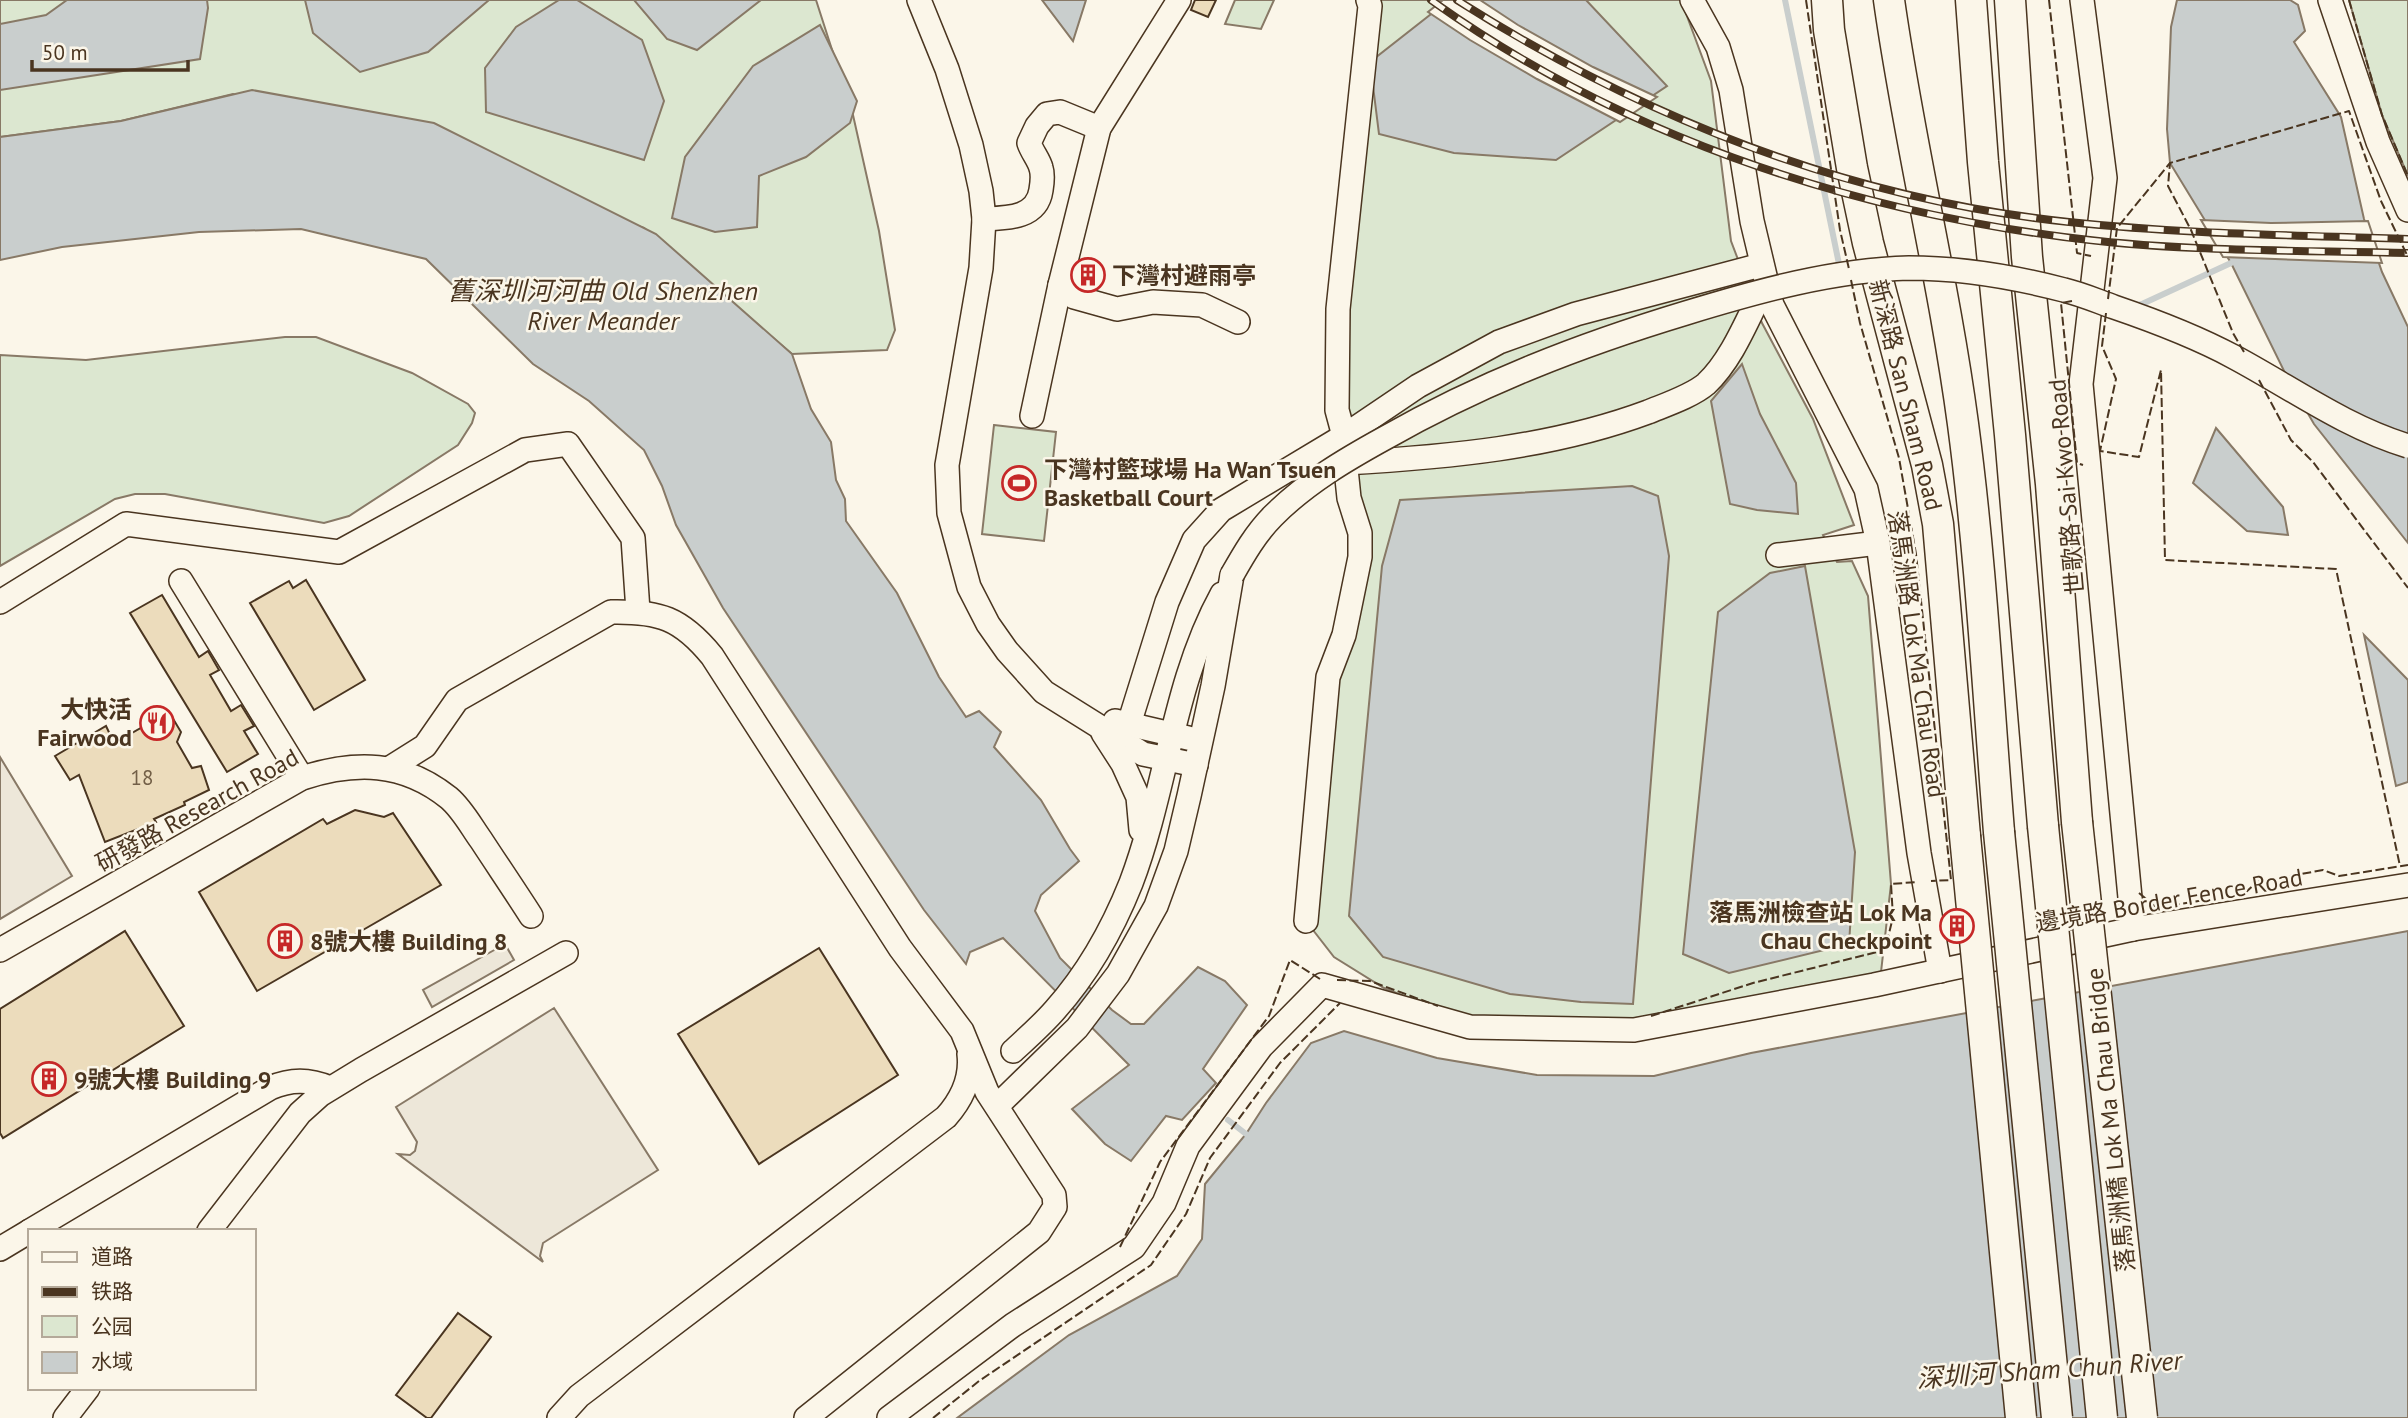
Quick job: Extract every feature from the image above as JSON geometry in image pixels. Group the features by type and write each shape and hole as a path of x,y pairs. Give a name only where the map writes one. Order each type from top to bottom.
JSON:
{"main road":[{"name":"新深路 San Sham Road","path":"1827,0 1829,30 1852,169 1868,243 1927,465 1938,524 2021,1418"},
{"name":"新深路 San Sham Road","path":"1889,0 1963,424 1978,570 1999,832 2057,1418"},
{"name":"落馬洲橋 Lok Ma Chau Bridge","path":"1971,0 1983,162 2009,421 2043,826 2102,1418"},
{"name":"落馬洲橋 Lok Ma Chau Bridge","path":"2010,0 2027,257 2051,484 2077,822 2142,1418"}],"street":[{"path":"919,0 947,69 971,145 984,219 981,268 947,465 949,513 969,587 988,624 1007,651 1045,692 1143,754 1196,765"},
{"path":"1032,416 1060,285 1099,128 1179,0"},
{"path":"1306,921 1328,677 1344,635 1360,557 1360,533 1349,498 1345,463 1338,440 1338,309 1370,6 1368,0"},
{"name":"落馬洲路 Lok Ma Chau Road","path":"1692,0 1718,47 1731,90 1763,274 1772,306 1866,489 1878,543 1919,853 1940,971"},
{"name":"世歌路 Sai Kwo Road","path":"2082,0 2105,178 2081,384 2133,929"},
{"path":"2330,0 2378,142 2408,210"},
{"path":"984,219 1016,216 1030,211 1040,200 1041,168 1029,144 1046,114 1060,112 1099,128"},
{"path":"1013,1051 1055,1010 1106,938 1142,847 1186,678 1210,615 1248,548 1263,528 1293,498 1324,474 1423,416 1524,369 1611,336 1714,304 1818,278 1908,268 1972,271 2066,290 2173,327 2231,355 2343,420 2408,446"},
{"path":"1129,724 1167,602 1194,540 1221,510 1338,440 1418,386 1499,342 1576,314 1763,274"},
{"path":"1345,463 1496,451 1607,427 1669,404 1705,384 1741,334 1763,274"},
{"path":"1060,285 1074,298 1117,309 1153,302 1202,305 1238,322"},
{"path":"0,601 126,524 339,552 525,450 568,444 633,538 638,611"},
{"path":"1778,555 1878,543"},
{"path":"997,1106 1077,1028 1098,1002 1135,945 1156,906 1176,851 1196,765 1232,575"},
{"path":"181,581 302,778"},
{"path":"390,768 425,746 457,700 611,612 638,611 669,618 696,636 712,656 900,948 962,1031 987,1092 1054,1195 1055,1207 1039,1232 806,1418"},
{"path":"1080,713 1201,741"},
{"path":"1080,713 1105,735 1123,764 1138,797 1142,847"},
{"name":"研發路 Research Road","path":"0,950 302,778 325,771 360,766 390,768 419,779 449,798 465,816 531,916"},
{"name":"邊境路 Border Fence Road","path":"889,1418 1013,1325 1134,1247 1164,1203 1188,1146 1261,1047 1322,985 1471,1027 1634,1030 1940,971 2133,929 2408,885"},
{"path":"211,1229 300,1112 330,1088 566,953"},
{"path":"559,1418 579,1396 946,1117 960,1099 969,1077 967,1046 962,1031"},
{"path":"40,1228 270,1088 294,1081 319,1083 330,1088"},
{"path":"0,1249 28,1234"},
{"path":"65,1418 86,1390"}],"green space":[{"path":"0,0 816,0 853,115 879,231 895,330 887,350 792,354 644,228 233,94 121,121 0,137"},
{"path":"1235,0 1274,0 1261,29 1225,24"},
{"path":"1368,0 1681,0 1711,81 1731,241 1762,323 1813,419 1854,525 1823,535 1837,562 1852,561 1868,596 1891,884 1881,972 1752,1019 1481,1027 1384,988 1334,957 1306,921 1353,544 1337,475"},
{"path":"2349,0 2408,0 2408,176 2382,115"},
{"path":"285,337 316,337 412,373 468,404 475,413 472,423 458,445 349,516 324,523 165,494 135,494 115,499 0,566 0,355 86,360"},
{"name":"下灣村籃球場 Ha Wan Tsuen Basketball Court","path":"994,425 1056,432 1044,541 982,534"}],"shaded area":[{"path":"0,757 72,876 0,919"},
{"path":"505,944 514,960 432,1007 423,990"},
{"path":"554,1008 658,1170 543,1243 540,1256 543,1262 398,1154 410,1155 415,1151 417,1142 396,1107"}],"water":[{"path":"67,0 207,0 200,59 0,90 0,24 46,15"},
{"path":"305,0 489,0 428,52 360,72 313,33"},
{"path":"559,0 577,0 642,40 664,101 644,160 486,112 485,68 516,27"},
{"path":"634,0 761,0 697,50 667,39"},
{"path":"1042,0 1086,0 1073,41"},
{"path":"1449,0 1586,0 1667,86 1556,160 1454,153 1379,134 1370,62"},
{"path":"2177,0 2290,0 2298,5 2305,31 2294,42 2341,117 2364,219 2382,272 2408,327 2408,543 2314,424 2289,381 2231,263 2170,163 2167,129 2171,27"},
{"path":"820,25 857,101 850,123 806,157 759,176 757,227 715,232 672,218 685,157 753,66"},
{"name":"舊深圳河河曲 Old Shenzhen River Meander","path":"252,90 434,123 656,234 792,354 811,409 831,442 836,480 845,499 846,521 897,593 939,677 966,717 979,711 1001,732 994,747 1041,800 1079,861 1041,895 1035,911 1060,958 1112,1010 1131,1024 1144,1024 1198,967 1225,981 1247,1005 1203,1069 1216,1083 1182,1120 1166,1116 1131,1161 1105,1144 1072,1109 1129,1065 1003,938 970,952 966,964 924,910 723,608 676,525 662,486 644,450 589,401 533,364 426,259 301,229 199,232 62,247 0,260 0,137 121,121"},
{"path":"1742,364 1760,414 1796,483 1798,514 1730,504 1711,401"},
{"path":"2216,428 2283,507 2288,535 2247,531 2193,483"},
{"path":"1632,486 1658,496 1669,556 1633,1004 1581,1002 1510,994 1383,957 1349,916 1382,566 1400,500"},
{"path":"1805,566 1855,852 1849,944 1729,973 1683,954 1718,612 1770,573"},
{"path":"2364,635 2408,680 2408,782 2396,786"},
{"name":"深圳河 Sham Chun River","path":"2408,931 2408,1418 957,1418 1069,1335 1177,1276 1202,1239 1205,1184 1246,1134 1311,1043 1344,1031 1437,1058 1537,1075 1654,1076 1751,1053"}],"pier":[{"path":"1443,0 1480,0 1518,25 1593,67 1657,97 1620,122 1537,79 1428,12"},
{"path":"2201,220 2271,223 2368,221 2382,263 2223,257"}],"building":[{"path":"1195,0 1216,0 1208,17 1191,10"},
{"name":"下灣村避雨亭","path":"1083,266 1098,269 1094,284 1079,280"},
{"path":"306,580 365,680 314,710 250,603 289,581 293,588"},
{"path":"162,595 199,657 208,651 219,670 210,675 231,711 241,705 254,726 244,731 258,754 227,772 130,613"},
{"path":"169,712 181,732 177,742 192,768 201,766 209,790 154,819 156,822 105,842 79,775 70,780 55,756 106,726 114,743"},
{"name":"8號大樓 Building 8","path":"355,810 384,817 393,813 441,885 257,991 199,892 323,819 327,824"},
{"name":"落馬洲檢查站 Lok Ma Chau Checkpoint","path":"1963,915 1965,936 1951,937 1950,916"},
{"name":"9號大樓 Building 9","path":"125,931 184,1026 3,1138 0,1133 0,1009"},
{"path":"819,948 898,1075 759,1164 678,1034"},
{"path":"458,1313 491,1337 431,1418 427,1418 396,1395"}],"waterway":[{"path":"1785,0 1840,269"},
{"path":"2133,306 2231,263"},
{"path":"1228,1120 1246,1134"}],"railway":[{"path":"1431,0 1502,47 1577,89 1654,126 1733,158 1896,206 1980,224 2107,242 2236,250 2408,253"},
{"path":"1457,0 1528,43 1601,82 1675,116 1750,147 1827,173 1906,194 1987,211 2111,226 2238,234 2408,239"}],"fence":[{"path":"1806,0 1840,230 1849,269"},
{"path":"2049,0 2077,253 2091,256"},
{"path":"2349,0 2382,115 2408,176"},
{"path":"2244,352 2233,333 2191,230 2168,186 2170,163 2349,111 2381,201 2408,257"},
{"path":"2108,299 2117,228 2170,163"},
{"path":"1851,280 1860,323 1899,458 1916,554 1951,880 1931,881"},
{"path":"2072,301 2061,303 2077,463 2083,465"},
{"path":"2106,313 2102,346 2116,379 2100,451 2139,457 2161,370 2165,560 2336,569 2400,866"},
{"path":"2259,380 2291,440 2313,462 2408,588"},
{"path":"2139,893 2157,908 2245,893 2257,882 2323,870 2339,876 2408,865"},
{"path":"1651,1016 1753,983 1885,950 1893,917 1891,884 1917,882"},
{"path":"1120,1247 1160,1162 1269,1016 1290,960 1320,979"},
{"path":"1337,980 1370,981 1438,1006"},
{"path":"933,1418 979,1381 1151,1265 1186,1214 1210,1158 1280,1063 1340,1003"}],"place":[{"name":"下灣村避雨亭","path":"1088,275"},
{"name":"下灣村籃球場 Ha Wan Tsuen Basketball Court","path":"1019,483"},
{"name":"大快活 Fairwood","path":"157,723"},
{"name":"落馬洲檢查站 Lok Ma Chau Checkpoint","path":"1957,926"},
{"name":"8號大樓 Building 8","path":"285,941"},
{"name":"9號大樓 Building 9","path":"49,1079"}]}
